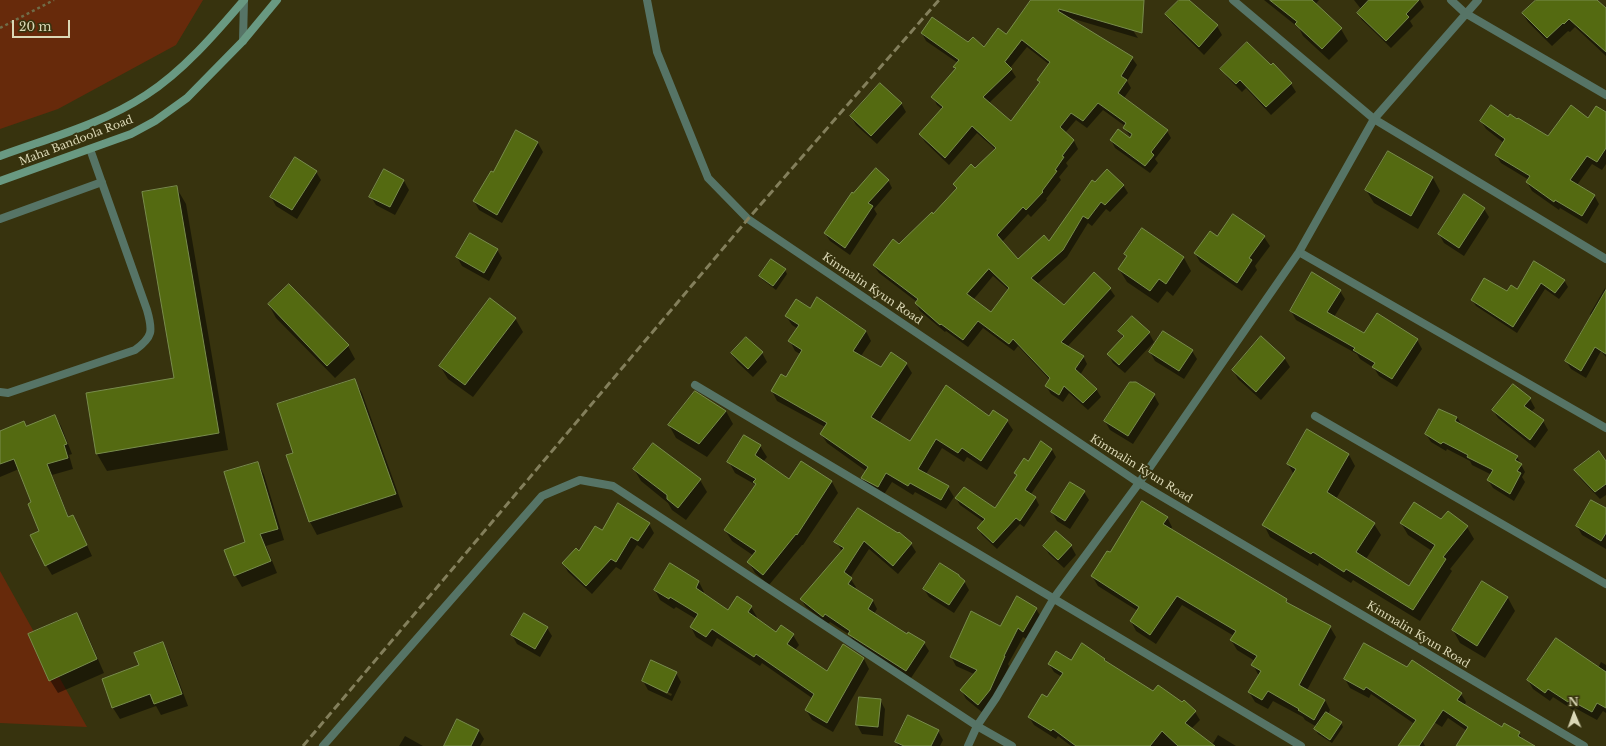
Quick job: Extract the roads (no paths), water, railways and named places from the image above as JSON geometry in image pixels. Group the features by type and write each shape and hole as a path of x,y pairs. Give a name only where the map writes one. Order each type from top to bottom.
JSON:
{"main road":[{"name":"Maha Bandoola Road","path":"0,156 92,122 146,95 172,76 222,26 244,0"},
{"name":"Maha Bandoola Road","path":"0,181 131,134 155,121 187,98 243,41 277,0"}],"street":[{"path":"243,41 244,0"},
{"name":"Kinmalin Kyun Road","path":"647,0 657,52 708,178 748,219 1139,483 1584,746"},
{"path":"1233,0 1374,118 1606,259"},
{"path":"1451,0 1466,13 1604,91"},
{"path":"968,746 977,726 1000,691 1054,598 1139,483 1299,252 1374,118 1478,0"},
{"path":"0,392 8,393 136,350 146,342 150,332 150,321 147,310 90,149"},
{"path":"0,219 102,182"},
{"path":"1299,252 1606,428"},
{"path":"695,385 1301,746"},
{"path":"1315,416 1606,584"},
{"path":"324,746 542,496 580,480 613,486 977,726 1012,746"}],"railway":[{"path":"303,746 748,219 939,0"}]}
